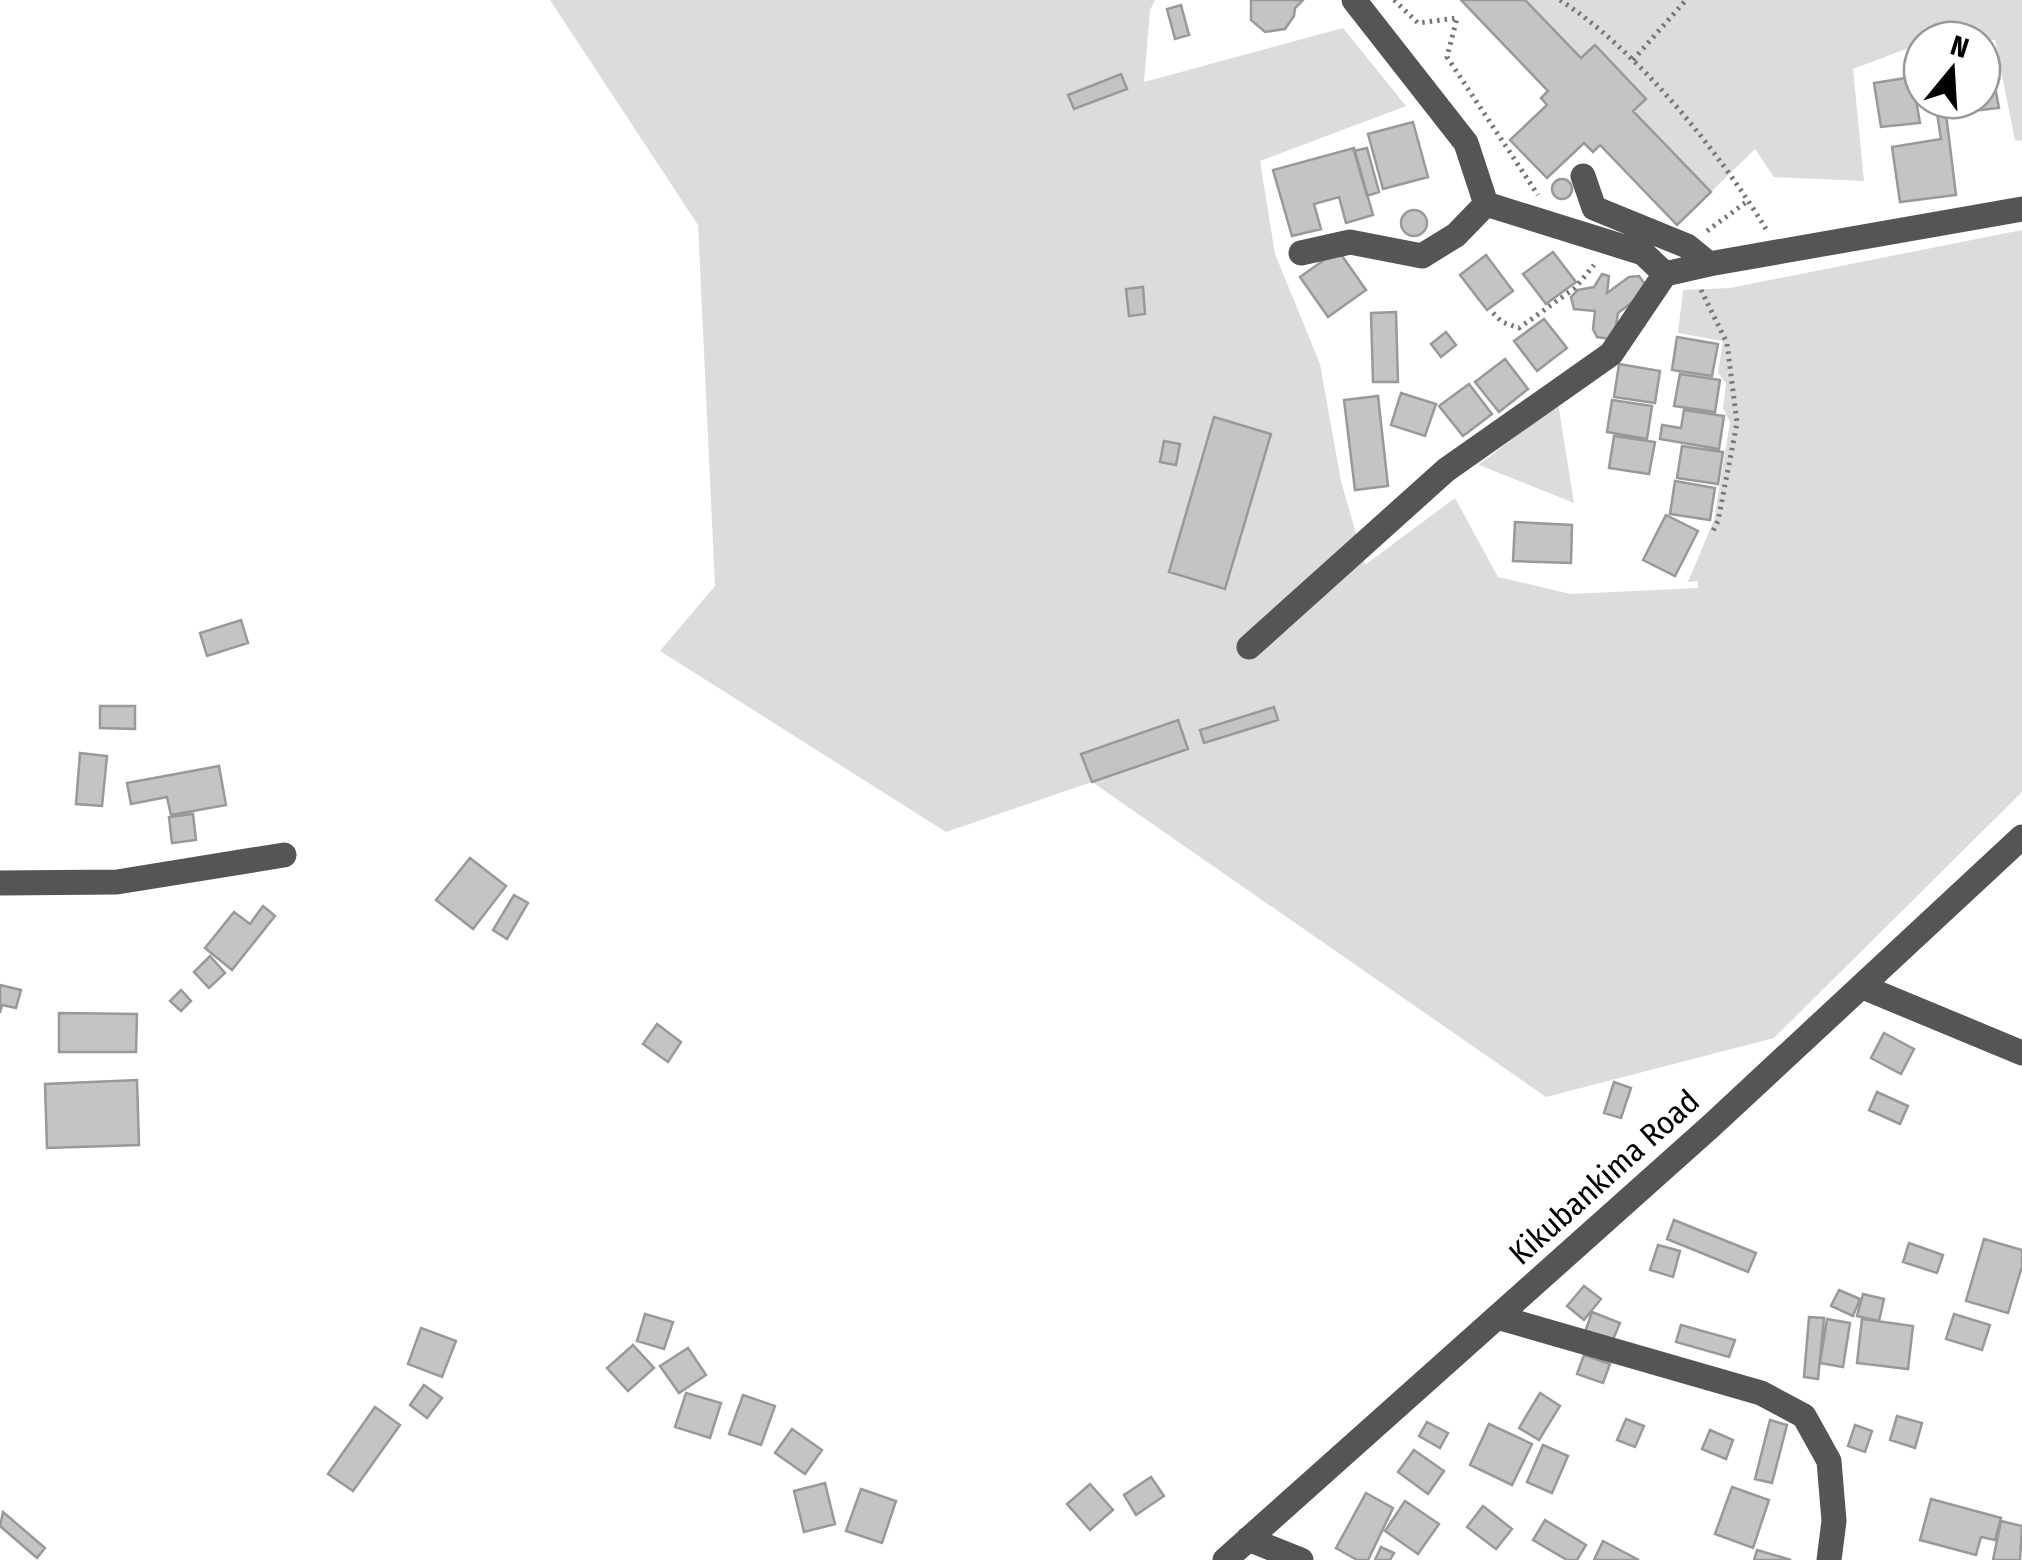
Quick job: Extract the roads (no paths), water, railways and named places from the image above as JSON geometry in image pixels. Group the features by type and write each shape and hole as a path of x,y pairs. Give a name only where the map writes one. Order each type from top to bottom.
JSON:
{"street":[{"path":"1354,0 1466,143 1486,204"},
{"path":"1582,176 1594,208 1688,263"},
{"path":"1486,204 1644,254 1688,263 1780,252 2022,208"},
{"path":"1302,253 1350,242 1422,256 1456,235 1486,204"},
{"path":"1249,647 1446,470 1611,354 1688,263"},
{"name":"Kikubankima Road","path":"1225,1560 1863,987 2022,837"},
{"path":"0,882 117,882 284,855"},
{"path":"1863,987 2022,1053"},
{"path":"1497,1317 1761,1393 1804,1416 1829,1462 1834,1521 1829,1560"},
{"path":"1248,1539 1301,1560"}]}
